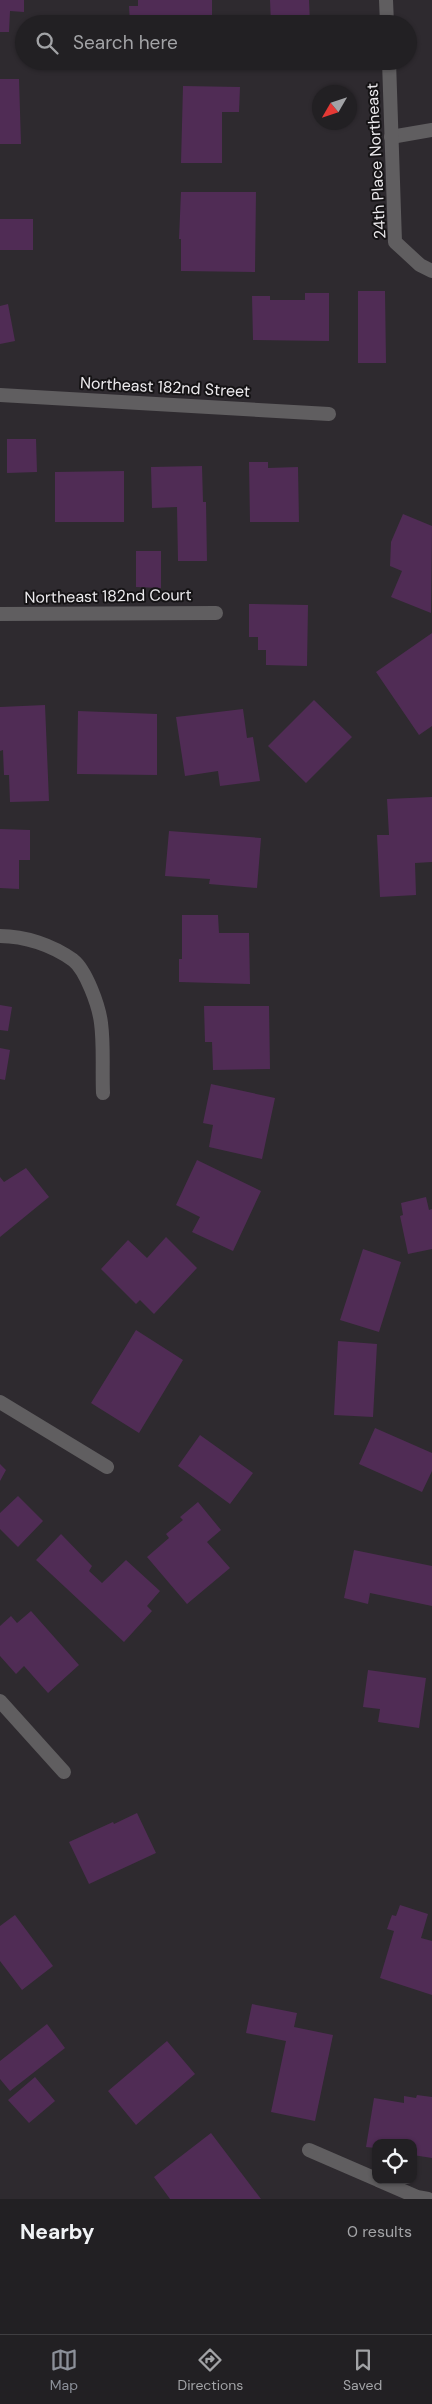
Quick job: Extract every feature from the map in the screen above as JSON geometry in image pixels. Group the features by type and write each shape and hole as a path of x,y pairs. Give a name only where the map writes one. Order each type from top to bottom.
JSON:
{"street":[{"path":"386,0 387,15"},
{"name":"24th Place Northeast","path":"388,70 395,242 420,265 432,271"},
{"path":"391,136 432,130"},
{"name":"Northeast 182nd Street","path":"0,395 329,414"},
{"name":"Northeast 182nd Court","path":"0,614 216,612"},
{"path":"0,936 15,936 48,946 74,961 90,985 101,1022 103,1093"},
{"path":"0,1402 107,1467"},
{"path":"0,1701 64,1772"},
{"path":"309,2150 372,2178"},
{"path":"386,2184 417,2197 428,2199"}],"building":[{"path":"0,0 24,0 24,12 10,11 9,32 0,32"},
{"path":"138,0 212,0 212,15 130,15 129,6 138,6"},
{"path":"270,0 309,0 310,15 271,15"},
{"path":"0,79 19,79 21,144 0,144"},
{"path":"183,86 240,87 239,112 222,112 222,163 181,163"},
{"path":"181,192 256,192 255,272 181,271 181,239 179,239"},
{"path":"0,219 33,219 33,250 0,250"},
{"path":"358,291 385,291 386,363 358,363"},
{"path":"305,293 329,293 329,341 253,340 252,296 270,296 270,300 305,300"},
{"path":"8,304 15,341 0,344 0,306"},
{"path":"7,439 36,439 37,472 7,473"},
{"path":"249,462 268,462 268,468 298,467 299,522 250,522"},
{"path":"202,466 203,502 206,502 207,561 178,561 177,507 152,508 151,467"},
{"path":"124,471 124,522 55,522 55,472"},
{"path":"403,514 432,526 431,613 391,597 402,571 390,566 391,542"},
{"path":"136,551 161,551 161,588 136,587"},
{"path":"249,604 308,605 307,666 266,665 266,650 258,650 258,637 249,637"},
{"path":"432,633 432,726 419,735 376,672"},
{"path":"314,700 352,737 306,783 268,746"},
{"path":"45,705 49,801 10,802 9,775 4,775 3,750 0,751 0,707"},
{"path":"243,709 247,738 253,737 260,781 220,786 218,771 185,776 176,717"},
{"path":"78,711 157,714 157,775 77,774"},
{"path":"432,797 432,862 415,863 416,895 380,897 377,835 389,835 387,799"},
{"path":"0,829 30,830 30,860 19,860 19,889 0,888"},
{"path":"169,831 261,838 257,888 209,884 210,879 165,876"},
{"path":"182,915 218,915 219,933 249,933 250,984 179,982 179,959 182,959"},
{"path":"0,1005 12,1007 8,1031 0,1030"},
{"path":"204,1006 269,1006 270,1069 213,1070 212,1042 205,1042"},
{"path":"0,1048 10,1050 5,1080 0,1079"},
{"path":"211,1084 275,1098 262,1159 209,1147 213,1125 203,1123"},
{"path":"197,1160 261,1191 233,1251 192,1232 200,1217 176,1205"},
{"path":"26,1168 49,1197 0,1237 0,1177 4,1182"},
{"path":"426,1197 429,1210 432,1209 432,1249 408,1254 400,1216 403,1215 401,1203"},
{"path":"166,1237 197,1268 154,1314 140,1300 136,1304 101,1269 128,1240 147,1258"},
{"path":"363,1249 401,1262 379,1332 340,1320"},
{"path":"136,1330 183,1360 139,1433 91,1403"},
{"path":"338,1341 377,1344 373,1417 334,1415"},
{"path":"375,1428 432,1453 432,1471 422,1492 359,1464"},
{"path":"200,1435 253,1473 230,1504 178,1466"},
{"path":"0,1464 6,1470 0,1481"},
{"path":"18,1496 43,1521 18,1547 0,1529 0,1513"},
{"path":"198,1502 221,1530 207,1542 230,1568 187,1604 147,1557 169,1538 166,1534 183,1520 180,1517"},
{"path":"61,1534 92,1566 89,1571 102,1583 126,1560 160,1591 147,1606 152,1611 124,1642 36,1560"},
{"path":"354,1550 432,1566 432,1606 370,1593 368,1604 344,1598"},
{"path":"31,1611 79,1665 48,1693 24,1666 16,1674 0,1656 0,1626 11,1616 17,1623"},
{"path":"368,1670 426,1678 419,1728 378,1722 380,1709 363,1707"},
{"path":"137,1813 156,1853 89,1884 69,1842"},
{"path":"400,1905 428,1914 421,1938 432,1941 432,1995 380,1978 394,1931 387,1929 392,1915 396,1916"},
{"path":"15,1915 53,1966 22,1990 0,1961 0,1926"},
{"path":"252,2004 297,2013 294,2027 333,2035 315,2121 271,2112 286,2041 246,2033"},
{"path":"47,2024 65,2048 10,2091 0,2079 0,2061"},
{"path":"167,2041 195,2074 136,2125 108,2091"},
{"path":"35,2077 55,2101 29,2123 8,2100"},
{"path":"417,2095 432,2097 432,2158 417,2156 417,2139 372,2139 372,2148 366,2147 374,2098 404,2103 404,2096 416,2098"},
{"path":"211,2133 261,2199 170,2199 154,2177"}]}
